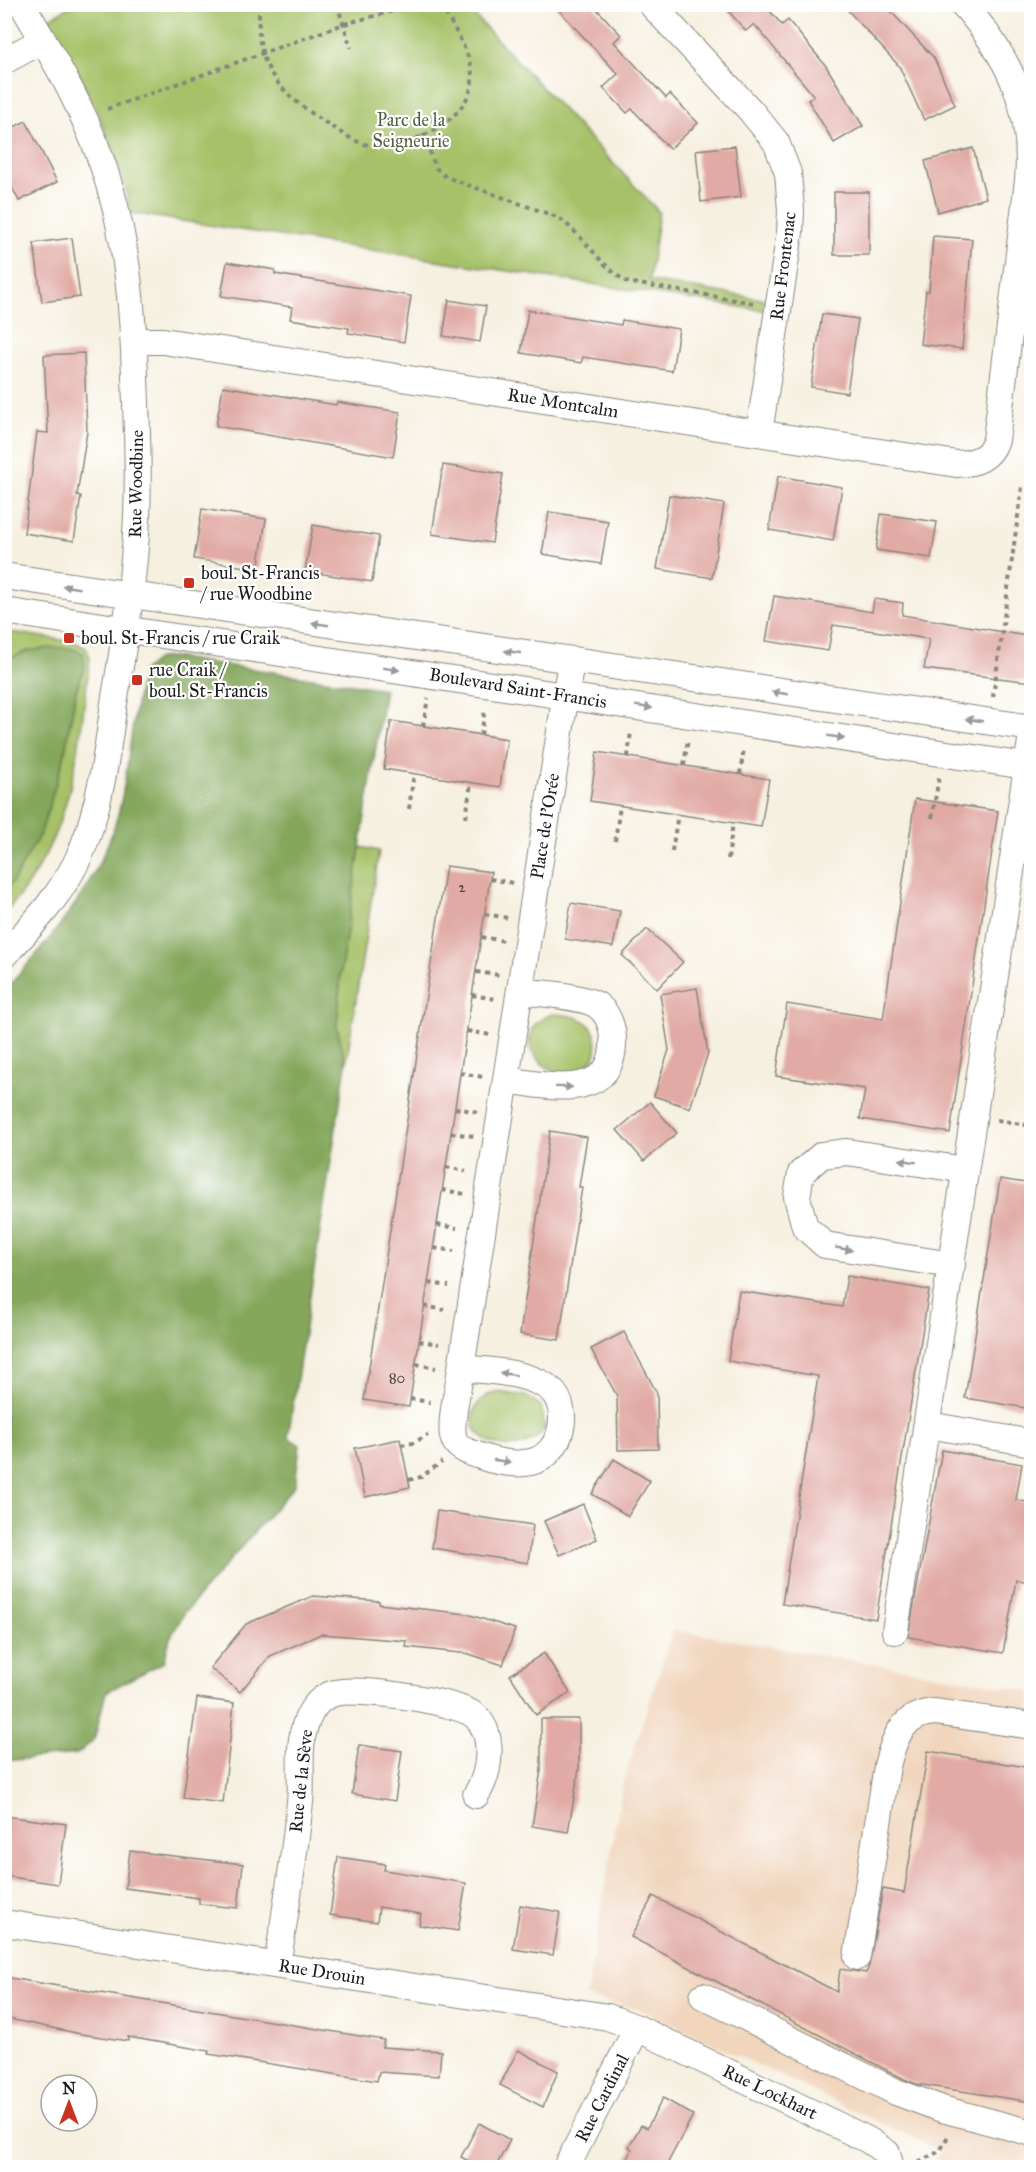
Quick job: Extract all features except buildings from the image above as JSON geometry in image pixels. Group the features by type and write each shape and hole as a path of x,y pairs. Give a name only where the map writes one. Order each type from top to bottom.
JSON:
{"street":[{"name":"Rue Woodbine","path":"4,955 56,895 71,873 90,828 102,783 125,630 136,533 137,440 134,341 128,279 111,192 81,108 22,4"},
{"name":"Rue Frontenac","path":"651,4 765,127 783,156 788,172 791,210 759,433"},
{"name":"Rue Montcalm","path":"134,341 162,341 957,464 969,464 989,453 996,440 1028,180 1029,138 1027,117 1012,79 988,36 963,4"},
{"path":"4,61 43,40"},
{"name":"Boulevard Saint-Francis","path":"4,576 1032,728"},
{"name":"Boulevard Saint-Francis","path":"4,611 1029,766"},
{"name":"Place de l'Orée","path":"461,1448 455,1442 453,1430 452,1368 496,1079 507,989 571,661"},
{"path":"895,1631 952,1265 972,1116 1029,766 1032,734"},
{"path":"496,1079 566,1088 586,1085 608,1066 613,1047 610,1023 606,1014 594,1004 507,989"},
{"path":"952,1265 825,1245 805,1227 797,1197 801,1173 822,1155 848,1152 965,1170"},
{"path":"452,1368 520,1376 543,1385 559,1400 563,1419 561,1431 549,1452 531,1462 491,1460 461,1448"},
{"path":"928,1425 1032,1443"},
{"name":"Rue de la Sève","path":"277,1965 300,1799 302,1744 310,1712 320,1701 333,1693 372,1692 451,1705 475,1715 483,1726 488,1748 484,1778 476,1795"},
{"path":"856,1957 887,1766 895,1738 902,1726 921,1713 934,1712 1032,1726"},
{"name":"Rue Drouin","path":"4,1923 592,2014 638,2028"},
{"path":"704,1996 896,2092 942,2109 1032,2133"},
{"name":"Rue Cardinal","path":"566,2168 638,2028"},
{"name":"Rue Lockhart","path":"638,2028 868,2140 887,2153 891,2168"}],"path":[{"path":"260,4 258,28 260,52 267,69 279,86 303,107 354,139 375,146 392,145 423,134 458,114 467,102 472,89 472,73 467,57 441,4"},
{"path":"337,4 351,48"},
{"path":"98,113 260,52 344,24 420,4"},
{"path":"423,134 436,168 446,177 557,218 572,227 615,274 627,282 778,307"},
{"path":"992,703 1022,487"},
{"path":"423,726 429,692"},
{"path":"481,735 486,700"},
{"path":"628,757 633,722"},
{"path":"684,765 689,731"},
{"path":"740,774 745,739"},
{"path":"932,818 940,770"},
{"path":"409,809 414,773"},
{"path":"466,818 471,782"},
{"path":"615,841 620,806"},
{"path":"672,850 678,814"},
{"path":"728,859 733,823"},
{"path":"490,879 516,883"},
{"path":"485,914 511,918"},
{"path":"481,937 507,941"},
{"path":"476,972 507,989"},
{"path":"472,995 507,989"},
{"path":"467,1031 493,1035"},
{"path":"460,1073 496,1079"},
{"path":"455,1108 481,1113"},
{"path":"972,1116 1032,1126"},
{"path":"451,1132 478,1136"},
{"path":"446,1167 472,1172"},
{"path":"442,1190 469,1195"},
{"path":"437,1225 463,1229"},
{"path":"434,1248 460,1252"},
{"path":"429,1283 455,1287"},
{"path":"424,1306 451,1311"},
{"path":"419,1341 446,1346"},
{"path":"416,1364 452,1368"},
{"path":"410,1399 437,1403"},
{"path":"401,1445 413,1443 433,1432"},
{"path":"409,1480 421,1477 461,1448"},
{"path":"918,2162 940,2151 947,2139"}],"shaded area":[{"path":"673,1630 1031,1691 1031,2167 932,2167 940,2151 641,2010 586,1997 623,1783"}],"green space":[{"name":"Parc de la Seigneurie","path":"74,4 472,5 475,16 659,212 649,281 767,300 766,311 131,213 108,137 74,66 48,19"},
{"path":"4,631 75,642 86,648 90,658 76,761 59,825 28,884 5,913 5,888 12,883 41,832 64,757 76,690 85,666 28,651 5,660"},
{"path":"70,648 83,653 85,666 76,690 64,757 41,832 12,883 5,888 4,717 8,692 5,692 5,660 28,651"},
{"path":"172,657 385,689 341,968 337,1027 346,1064 288,1437 300,1445 295,1485 185,1612 170,1638 164,1662 106,1692 94,1740 77,1754 5,1761 5,990 57,929 100,862 119,811 143,671 159,658"},
{"path":"360,847 379,851 346,1064 337,1027 341,968"},
{"path":"552,1014 579,1018 587,1023 594,1032 597,1044 593,1060 575,1072 561,1072 548,1068 537,1058 531,1047 530,1035 537,1023"},
{"path":"497,1392 526,1396 541,1406 545,1427 540,1435 524,1444 505,1446 496,1445 480,1435 473,1422 475,1409 484,1398"}],"place":[{"name":"boul. St-Francis / rue Woodbine","path":"189,583"},
{"name":"boul. St-Francis / rue Craik","path":"69,638"},
{"name":"rue Craik / boul. St-Francis","path":"137,680"}]}
